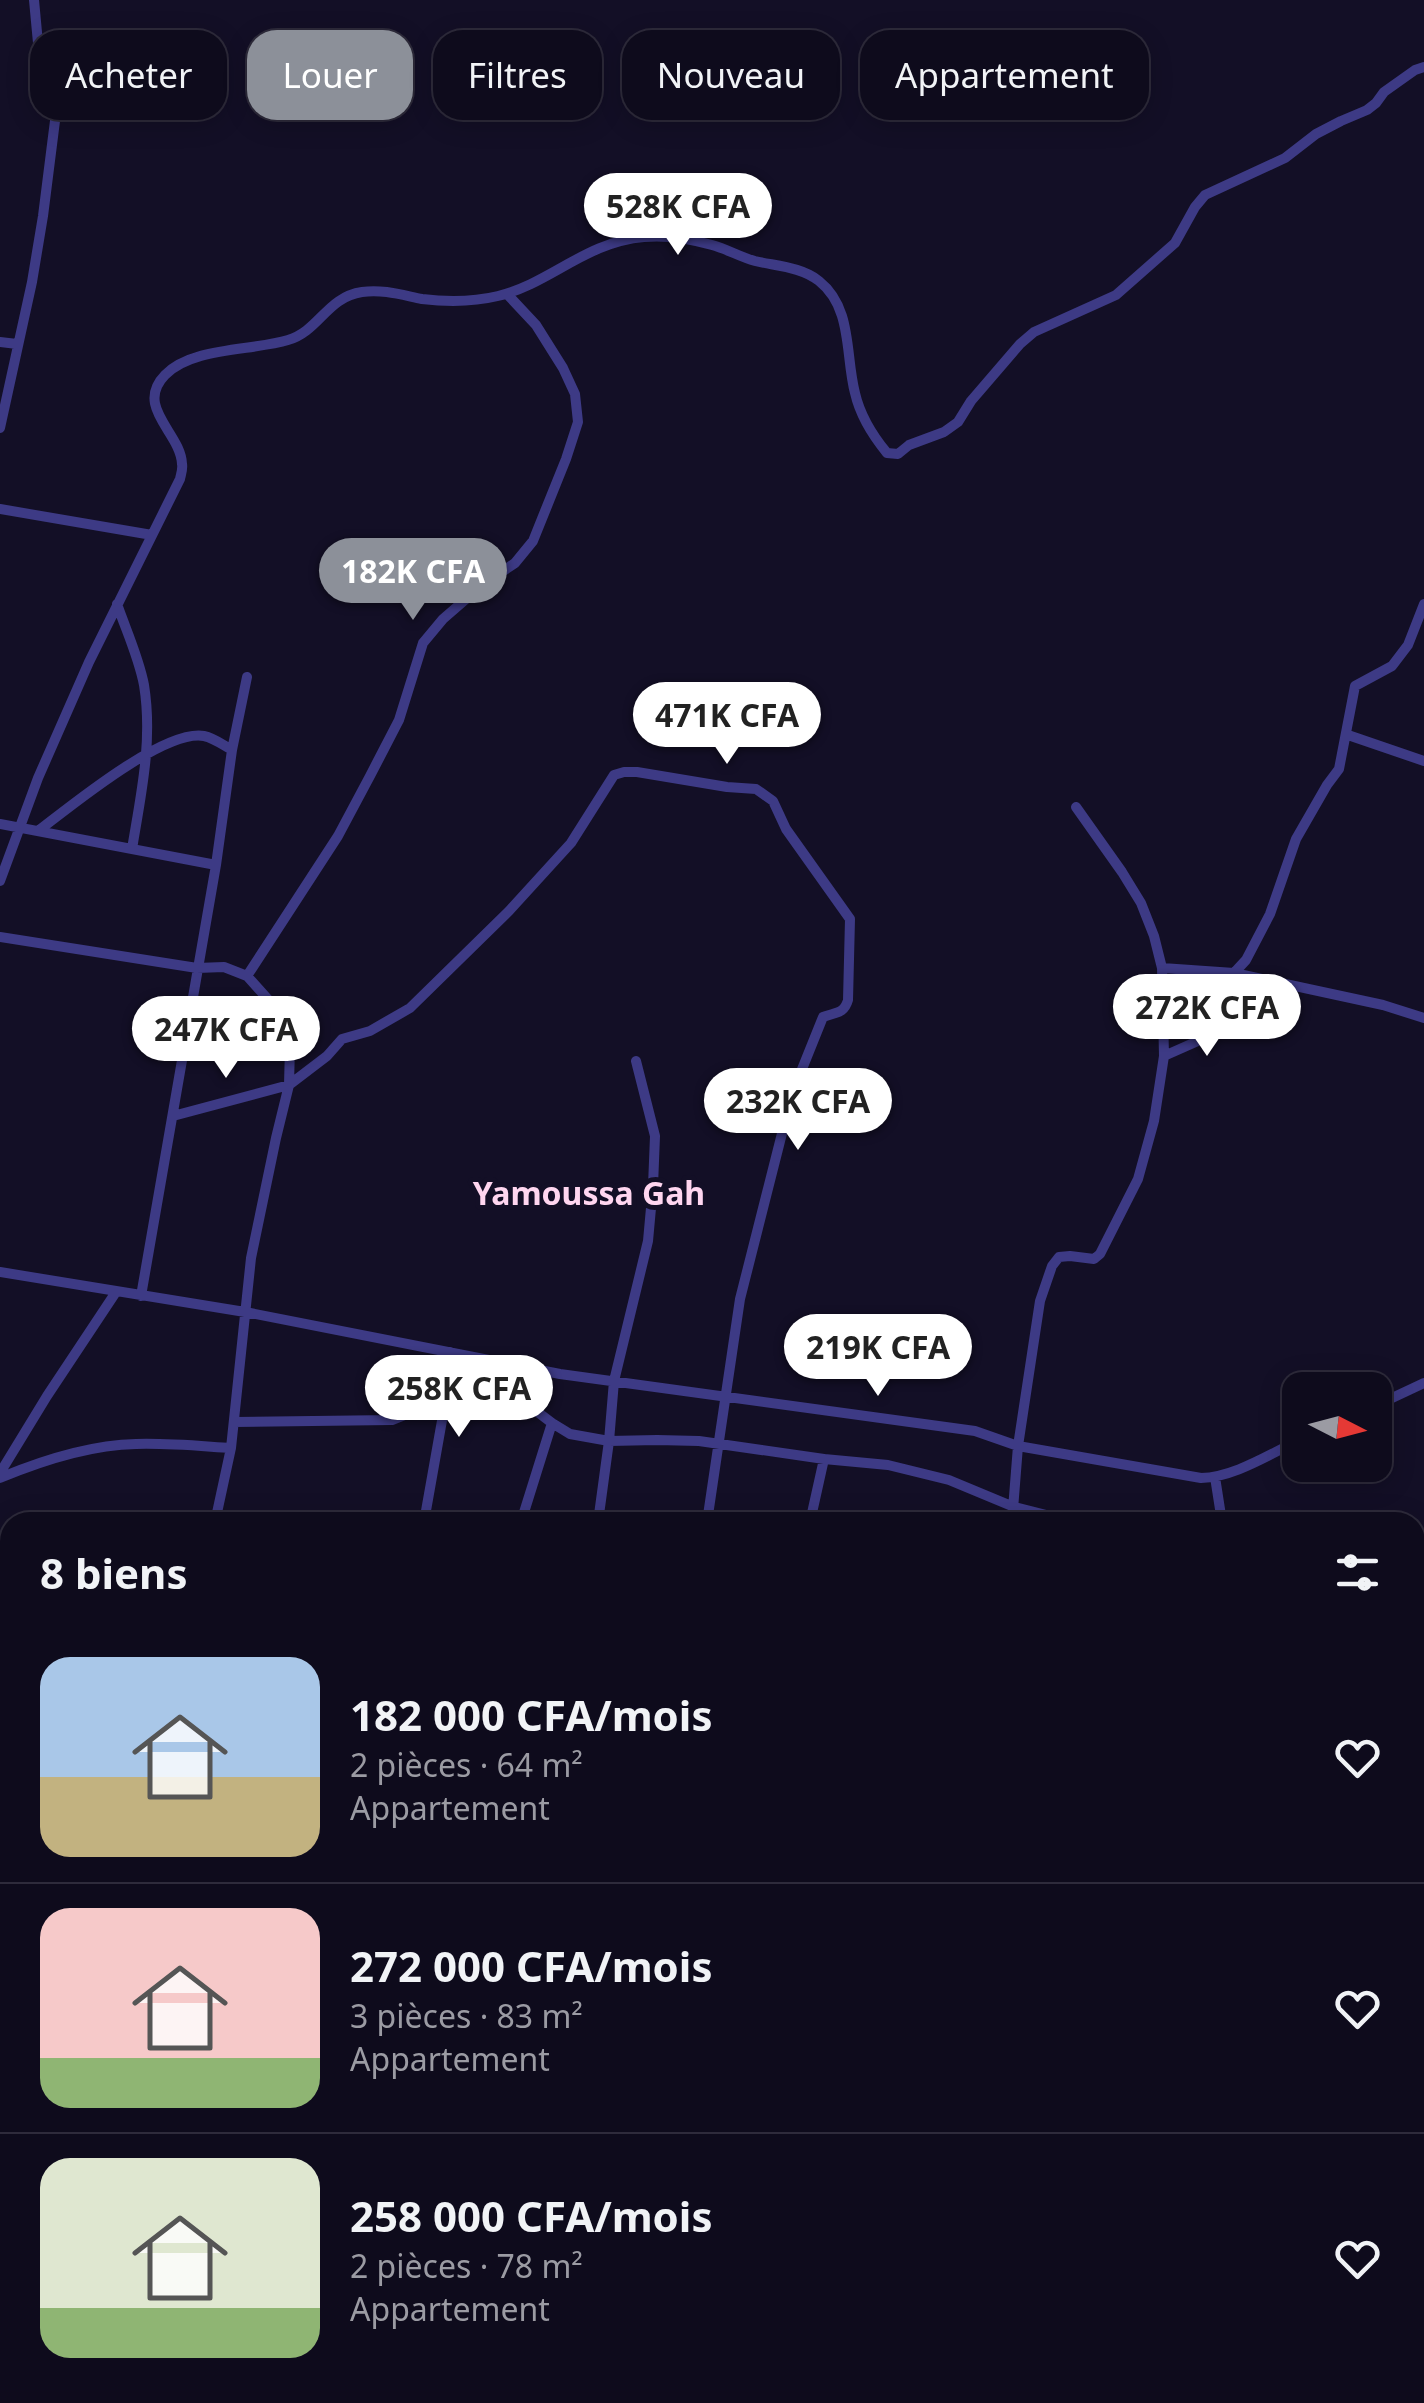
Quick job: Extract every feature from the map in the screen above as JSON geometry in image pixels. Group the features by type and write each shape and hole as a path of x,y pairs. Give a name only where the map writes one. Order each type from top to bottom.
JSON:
{"street":[{"path":"0,428 32,282 57,105 38,43 34,0"},
{"path":"0,881 38,778 117,604 180,479 182,463 175,442 158,417 154,394 162,377 177,366 203,356 290,340 312,326 336,301 360,292 387,291 450,302 488,298 516,292 596,248 648,236 680,238 817,278 838,300 854,393 864,418 887,453 898,454 958,422 971,401 1034,332 1116,295 1175,243 1206,195 1285,158 1316,134 1367,110 1384,92 1424,67"},
{"path":"247,976 338,836 370,776 399,720 423,643 442,619 515,563 533,540 566,459 578,422 575,394 536,325 507,294"},
{"path":"0,342 17,344"},
{"path":"0,509 152,535"},
{"path":"117,604 143,682 148,724 132,849"},
{"path":"1234,973 1246,960 1270,914 1296,839 1339,769 1356,686 1392,666 1408,645 1424,604"},
{"path":"141,1296 246,677"},
{"path":"1348,735 1424,761"},
{"path":"38,831 92,789 147,755 182,739 209,737 232,750"},
{"path":"173,1116 289,1085 327,1056 342,1039 370,1031 410,1008 509,911 570,843 614,775 637,772 756,789 772,801 786,829 850,920 848,1000 846,1008 823,1017 792,1094 740,1299 709,1512"},
{"path":"1013,1512 1018,1446 1040,1302 1059,1257 1094,1259 1100,1254 1138,1179 1154,1121 1164,1056 1162,968 1154,936 1122,872 1076,807"},
{"path":"0,824 216,865"},
{"path":"0,936 197,968 224,968 247,976 275,1007 290,1046 289,1085 251,1258 231,1448 217,1512"},
{"path":"1162,968 1234,973 1383,1005 1424,1018"},
{"path":"1164,1056 1234,1025"},
{"path":"599,1512 614,1381 648,1241 653,1186 655,1136 636,1061"},
{"path":"0,1272 245,1312 560,1374 976,1432 1018,1446 1201,1478 1215,1478 1282,1448"},
{"path":"0,1476 116,1292"},
{"path":"426,1512 450,1352"},
{"path":"464,1356 570,1434 609,1442 719,1444 905,1468 949,1480 1031,1512"},
{"path":"234,1422 392,1420 494,1378"},
{"path":"1392,1398 1424,1383"},
{"path":"524,1512 552,1423"},
{"path":"0,1476 70,1454 132,1444 231,1448"},
{"path":"812,1512 824,1460"},
{"path":"1215,1478 1220,1512"}],"district":[{"name":"Yamoussa Gah","path":"589,1194"}]}
